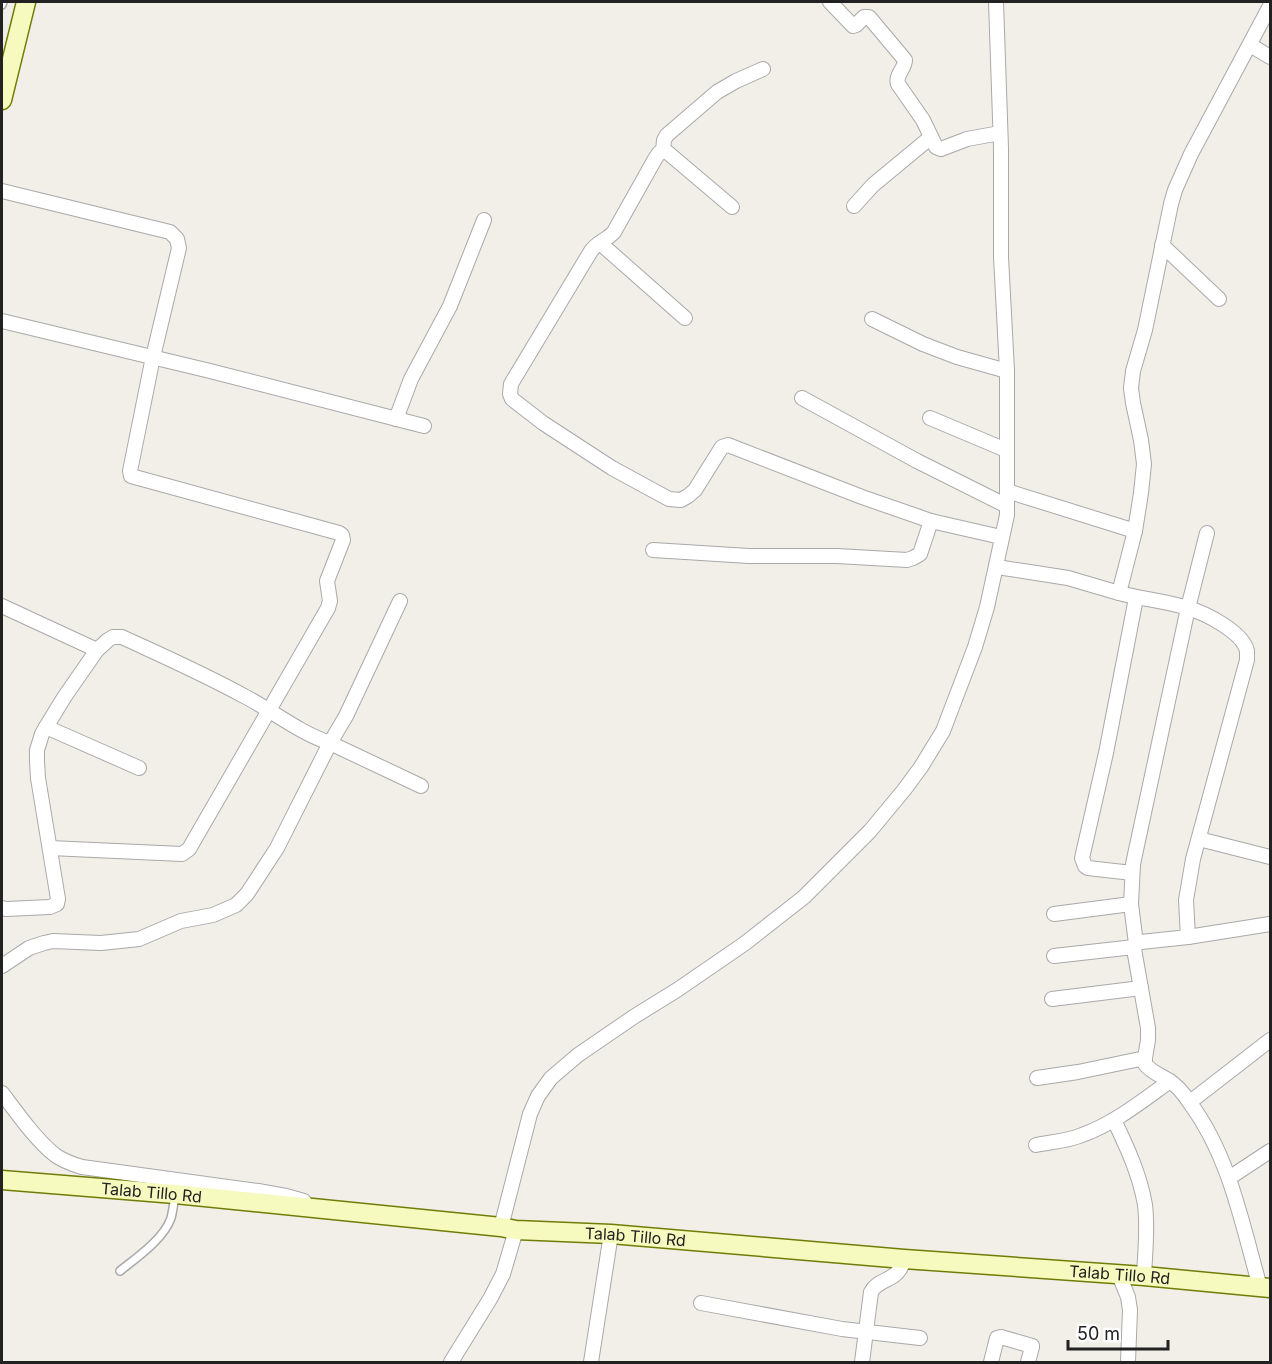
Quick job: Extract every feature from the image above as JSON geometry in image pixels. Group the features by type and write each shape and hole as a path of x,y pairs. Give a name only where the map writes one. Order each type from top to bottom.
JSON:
{"main road":[{"path":"2,91 26,2"},
{"name":"Talab Tillo Rd","path":"3,1180 176,1194 508,1228 1144,1276 1265,1288"}],"street":[{"path":"830,2 853,26 864,16 869,17 904,60 905,64 897,78 898,84 919,114 936,147 941,149 967,139 1000,133"},
{"path":"451,1362 503,1274 508,1228 530,1114 537,1096 551,1078 578,1054 720,961 804,897 870,831 921,767 944,730 975,647 987,607 997,567 1007,506 1007,371 1001,257 996,2"},
{"path":"1119,593 1135,531 1142,493 1144,464 1132,403 1133,371 1171,204 1182,173 1270,6"},
{"path":"1250,45 1270,57"},
{"path":"663,151 667,135 704,102 727,86 763,69"},
{"path":"854,206 873,185 931,137"},
{"path":"663,151 732,207"},
{"path":"663,151 655,159 614,232 591,251 511,384 512,399 543,423 612,468 669,499 681,500 695,490 722,447 728,445 862,497 931,520 1001,537"},
{"path":"2,191 170,232 179,243 153,357 130,471 131,476 339,533 343,537 343,544 327,581 329,605 189,849 182,854 50,848"},
{"path":"396,419 411,379 450,306 484,220"},
{"path":"600,243 685,318"},
{"path":"1162,245 1219,299"},
{"path":"872,319 923,344 957,357 1007,371"},
{"path":"2,321 424,426"},
{"path":"802,398 917,461 1007,506"},
{"path":"930,418 1006,450"},
{"path":"1007,491 1135,531"},
{"path":"653,550 749,556 837,556 907,560 920,554 931,520"},
{"path":"1207,533 1188,608 1142,822 1132,873 1131,904 1148,1028 1145,1064 1152,1072 1170,1081 1190,1102 1222,1159 1265,1288"},
{"path":"997,567 1054,575 1136,598 1188,608 1229,629 1244,644 1247,652 1246,660 1193,859 1186,900 1188,937"},
{"path":"1132,873 1088,868 1082,858 1106,753 1136,598"},
{"path":"2,966 29,948 44,943 53,941 101,943 139,939 181,921 213,915 236,905 247,894 277,848 346,716 400,601"},
{"path":"2,606 97,650"},
{"path":"2,908 50,907 57,904 37,761 39,742 65,696 97,650 113,638 122,637 211,679 269,710 298,729 421,786"},
{"path":"46,727 139,768"},
{"path":"1199,839 1270,857"},
{"path":"1054,914 1131,904"},
{"path":"1054,956 1270,924"},
{"path":"1052,999 1141,988"},
{"path":"1190,1102 1270,1040"},
{"path":"1037,1078 1145,1058"},
{"path":"1036,1145 1082,1135 1114,1120 1170,1081"},
{"path":"2,1093 28,1127 55,1155 64,1161 82,1167 286,1196 332,1210"},
{"path":"1114,1120 1130,1155 1145,1206 1144,1276"},
{"path":"1229,1178 1270,1151"},
{"path":"591,1362 611,1234"},
{"path":"862,1362 861,1331 874,1287 896,1274 904,1259"},
{"path":"1119,1275 1128,1297 1130,1310 1128,1362"},
{"path":"701,1303 842,1329 920,1338"},
{"path":"991,1362 997,1338 1001,1336 1032,1346 1028,1362"}],"lane":[{"path":"120,1271 164,1231 171,1219 176,1194"}]}
